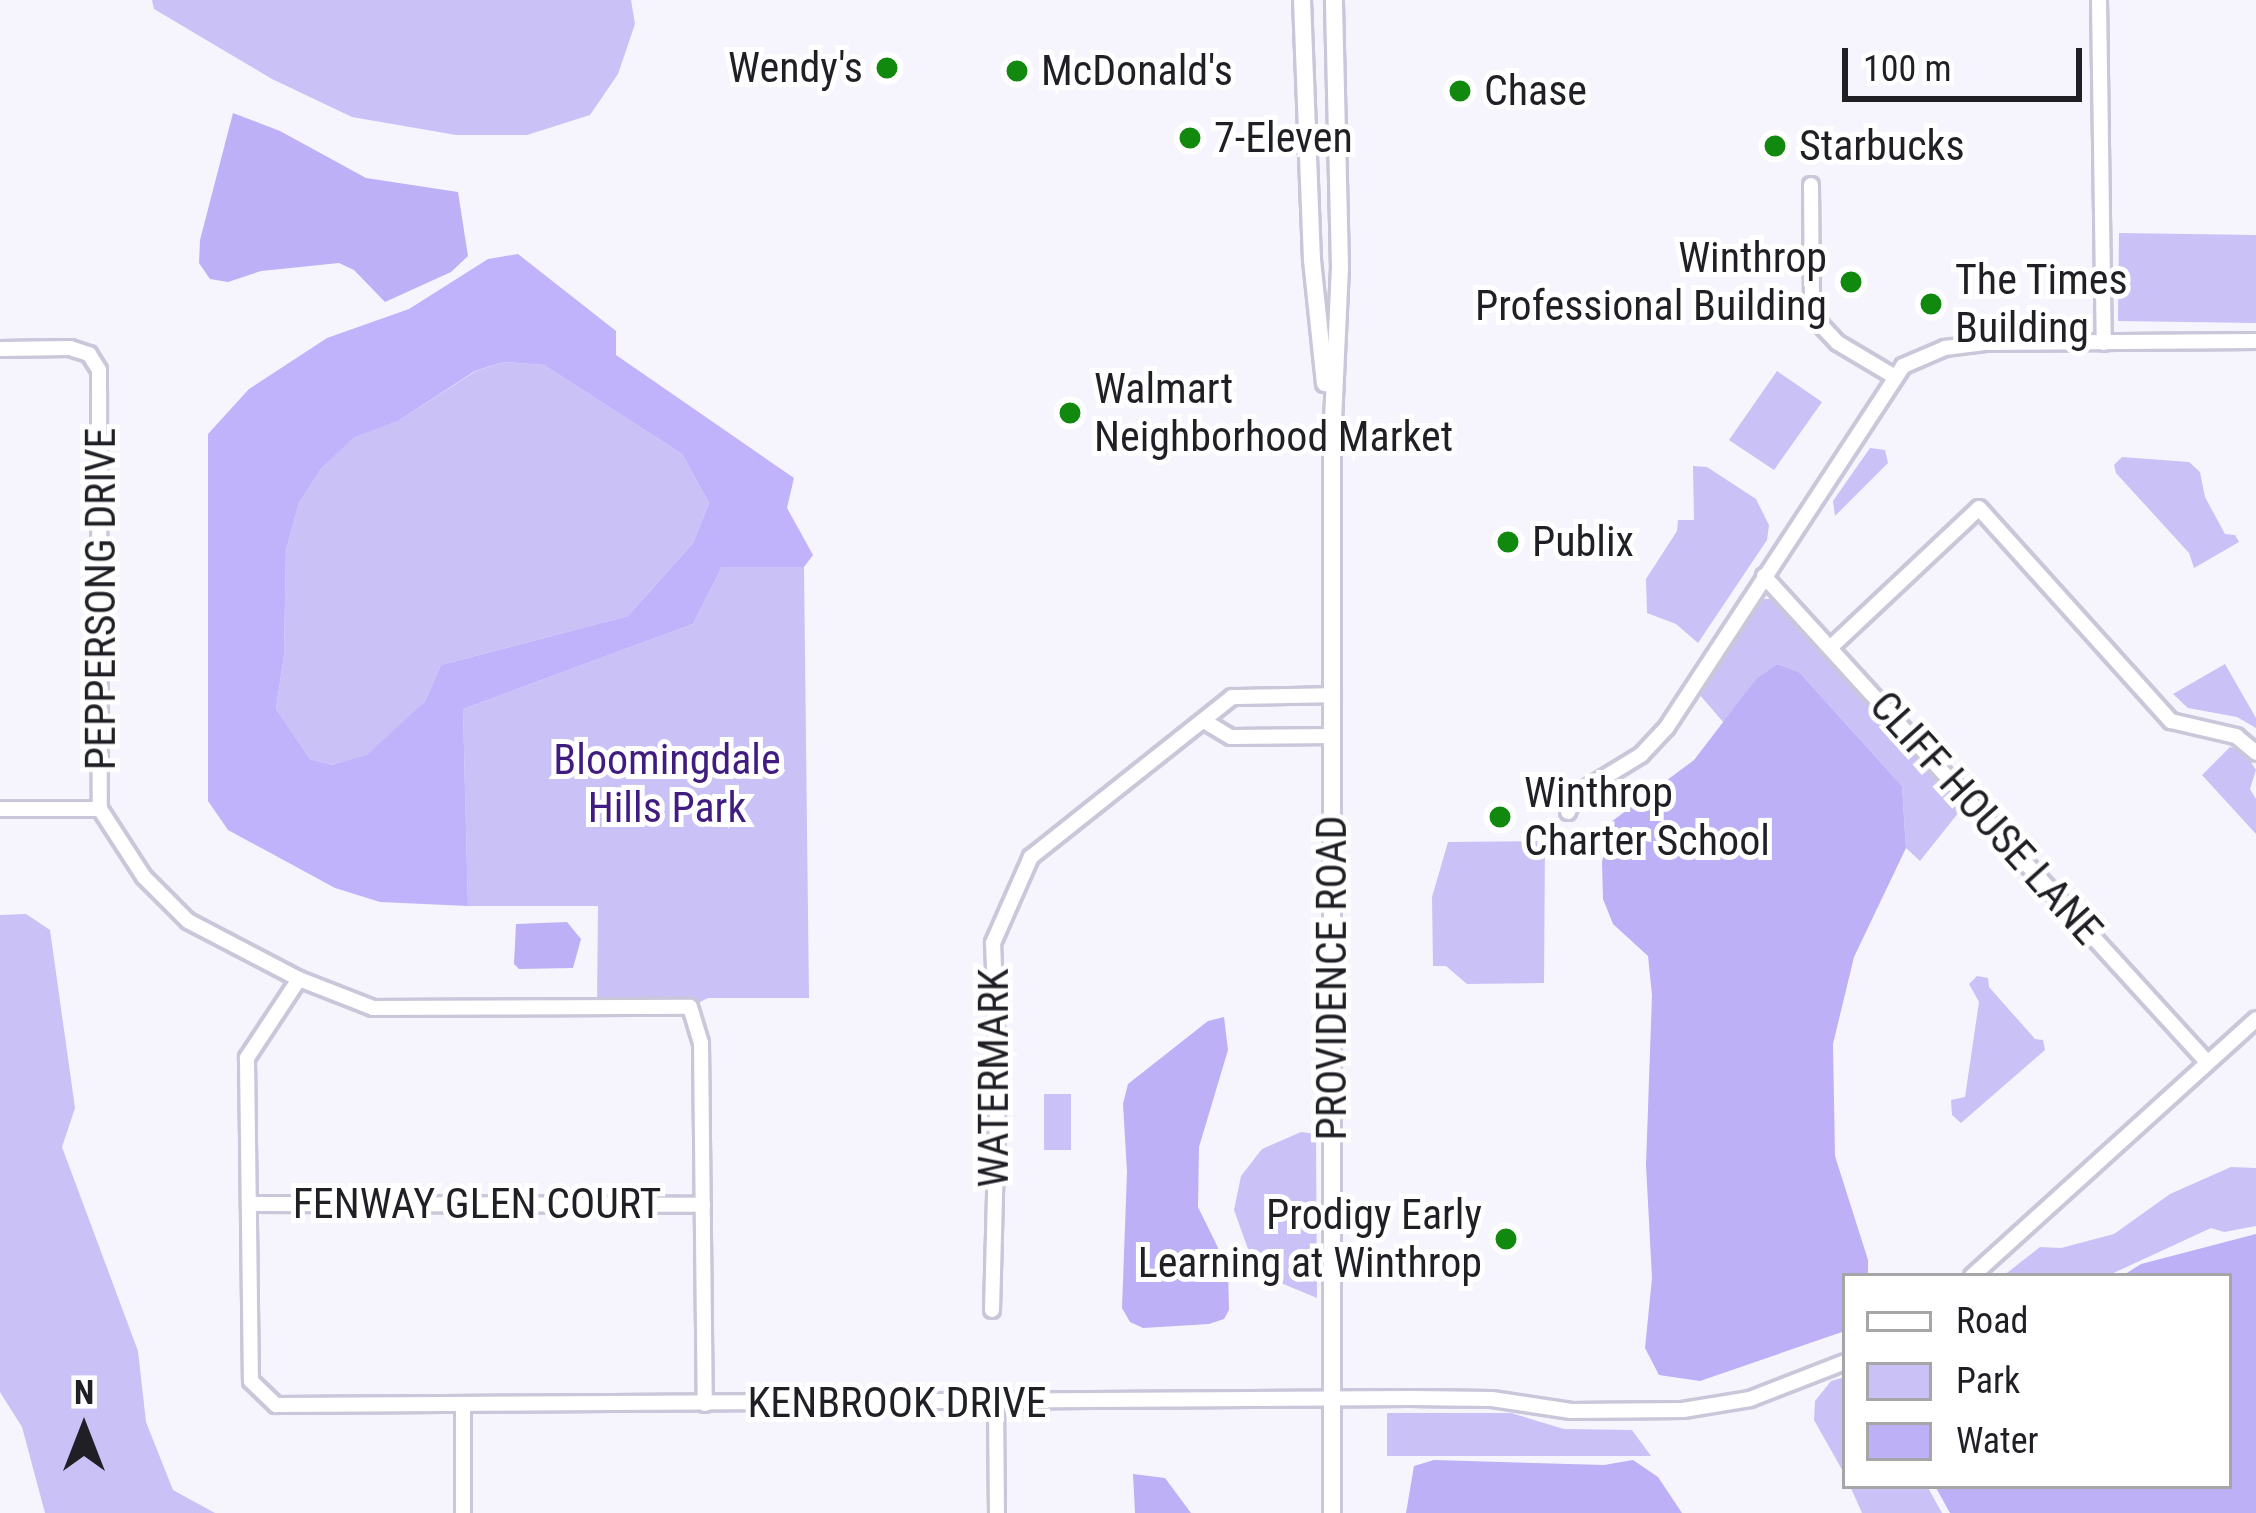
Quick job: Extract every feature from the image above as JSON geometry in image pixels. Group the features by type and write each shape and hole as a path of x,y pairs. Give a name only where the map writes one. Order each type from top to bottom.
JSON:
{"street":[{"name":"PROVIDENCE ROAD","path":"1302,0 1312,260 1332,443"},
{"name":"PROVIDENCE ROAD","path":"1332,1513 1332,443 1340,268 1334,0"},
{"path":"2099,0 2104,343"},
{"path":"1811,185 1812,297 1820,324 1838,343 1895,377"},
{"path":"1568,812 1574,796 1656,741 1903,366 1945,348 2256,341"},
{"name":"PEPPERSONG DRIVE","path":"0,349 81,351 95,362 102,381 100,808 144,877 188,921 299,979 373,1008 690,1007 701,1043 706,1404"},
{"path":"1830,648 1979,508 2171,721 2236,736 2256,753"},
{"name":"CLIFF HOUSE LANE","path":"1764,576 2207,1061"},
{"name":"WATERMARK","path":"992,1310 998,1078 993,943 1031,857 1232,697 1333,695"},
{"path":"1204,721 1231,737 1333,736"},
{"path":"0,809 100,808"},
{"name":"KENBROOK DRIVE","path":"299,979 247,1058 251,1381 277,1405 1492,1399 1571,1411 1683,1410 1750,1399 1842,1363"},
{"path":"1975,1273 2207,1061 2249,1037 2256,1019"},
{"name":"FENWAY GLEN COURT","path":"250,1204 703,1204"},
{"path":"996,1403 997,1513"},
{"path":"463,1404 463,1513"}],"green space":[{"path":"152,0 631,0 635,24 618,74 590,115 527,135 456,135 352,117 272,79 154,9"},
{"path":"2119,233 2256,235 2256,323 2118,321"},
{"path":"503,362 544,365 682,454 709,503 693,543 628,616 441,665 425,701 367,756 330,765 310,759 276,709 284,655 286,550 299,503 321,469 354,436 398,421 476,371"},
{"path":"1777,371 1822,402 1774,470 1729,440"},
{"path":"1870,448 1885,450 1888,463 1835,516 1833,501"},
{"path":"2122,457 2189,462 2200,472 2205,497 2225,534 2235,535 2239,542 2194,568 2189,553 2116,473 2114,465"},
{"path":"1693,466 1707,467 1756,499 1769,525 1767,540 1698,643 1676,624 1647,613 1646,579 1677,531 1678,520 1694,520"},
{"name":"Bloomingdale Hills Park","path":"722,567 804,567 809,998 708,998 690,1007 597,1007 598,906 468,906 463,709 693,624"},
{"path":"1764,599 1774,599 1963,807 1920,861 1906,848 1902,786 1799,672 1777,664 1757,678 1724,723 1699,694"},
{"path":"2225,664 2256,718 2256,728 2237,717 2188,708 2173,694"},
{"path":"2230,747 2245,753 2256,770 2250,789 2256,799 2256,834 2202,775"},
{"path":"1545,841 1544,983 1467,984 1446,966 1433,966 1432,897 1448,842"},
{"path":"26,914 50,930 75,1108 62,1147 138,1351 146,1422 173,1490 215,1513 45,1513 22,1427 0,1392 0,915"},
{"path":"1977,976 1988,978 1989,987 2035,1039 2043,1040 2045,1050 1961,1123 1952,1115 1951,1100 1965,1097 1979,1002 1969,984"},
{"path":"1044,1094 1071,1094 1071,1150 1044,1150"},
{"path":"1301,1132 1316,1134 1317,1298 1281,1283 1248,1249 1234,1210 1241,1176 1262,1149"},
{"path":"2231,1167 2256,1168 2256,1226 2224,1232 2211,1228 2114,1273 2007,1273 2040,1247 2061,1248 2114,1234 2170,1194"},
{"path":"1842,1378 1842,1470 1814,1420 1815,1401 1831,1381"},
{"path":"1387,1413 1511,1413 1564,1429 1632,1430 1651,1456 1387,1456"},
{"path":"1851,1489 1929,1489 1942,1513 1862,1513"}],"shaded area":[{"path":"518,254 616,331 616,355 794,478 787,508 813,555 804,567 722,567 693,624 463,709 468,906 380,902 335,888 228,830 208,801 208,434 249,389 327,338 409,309 488,259","holes":["503,362 544,365 682,454 709,503 693,543 628,616 441,665 425,701 367,755 331,765 310,759 276,709 284,655 286,550 299,503 321,469 354,437 398,421 475,371"]}],"water":[{"path":"233,113 280,131 366,178 458,192 468,256 451,272 385,302 354,270 339,263 261,271 228,282 210,279 199,263 200,240"},
{"path":"1777,664 1799,672 1902,786 1906,848 1854,957 1833,1044 1835,1156 1868,1273 1842,1273 1842,1332 1700,1381 1659,1375 1645,1348 1652,1278 1646,1165 1652,995 1648,956 1613,924 1603,899 1602,862 1611,822 1694,760 1757,678"},
{"path":"567,922 581,939 573,968 519,969 514,964 516,924"},
{"path":"1224,1017 1228,1050 1199,1147 1198,1207 1228,1268 1229,1310 1224,1319 1209,1324 1143,1328 1130,1322 1122,1308 1127,1172 1123,1104 1128,1084 1208,1021"},
{"path":"2256,1234 2256,1513 1950,1513 1937,1489 2232,1489 2232,1273 2127,1273 2141,1264"},
{"path":"1434,1460 1604,1465 1633,1460 1658,1477 1682,1513 1406,1513 1414,1466"},
{"path":"1133,1474 1165,1478 1191,1513 1135,1513"}],"place":[{"name":"Wendy's","path":"887,68"},
{"name":"McDonald's","path":"1017,71"},
{"name":"Chase","path":"1460,91"},
{"name":"7-Eleven","path":"1190,138"},
{"name":"Starbucks","path":"1775,146"},
{"name":"Winthrop Professional Building","path":"1851,282"},
{"name":"The Times Building","path":"1931,304"},
{"name":"Walmart Neighborhood Market","path":"1070,413"},
{"name":"Publix","path":"1508,542"},
{"name":"Winthrop Charter School","path":"1500,817"},
{"name":"Prodigy Early Learning at Winthrop","path":"1506,1239"}]}
